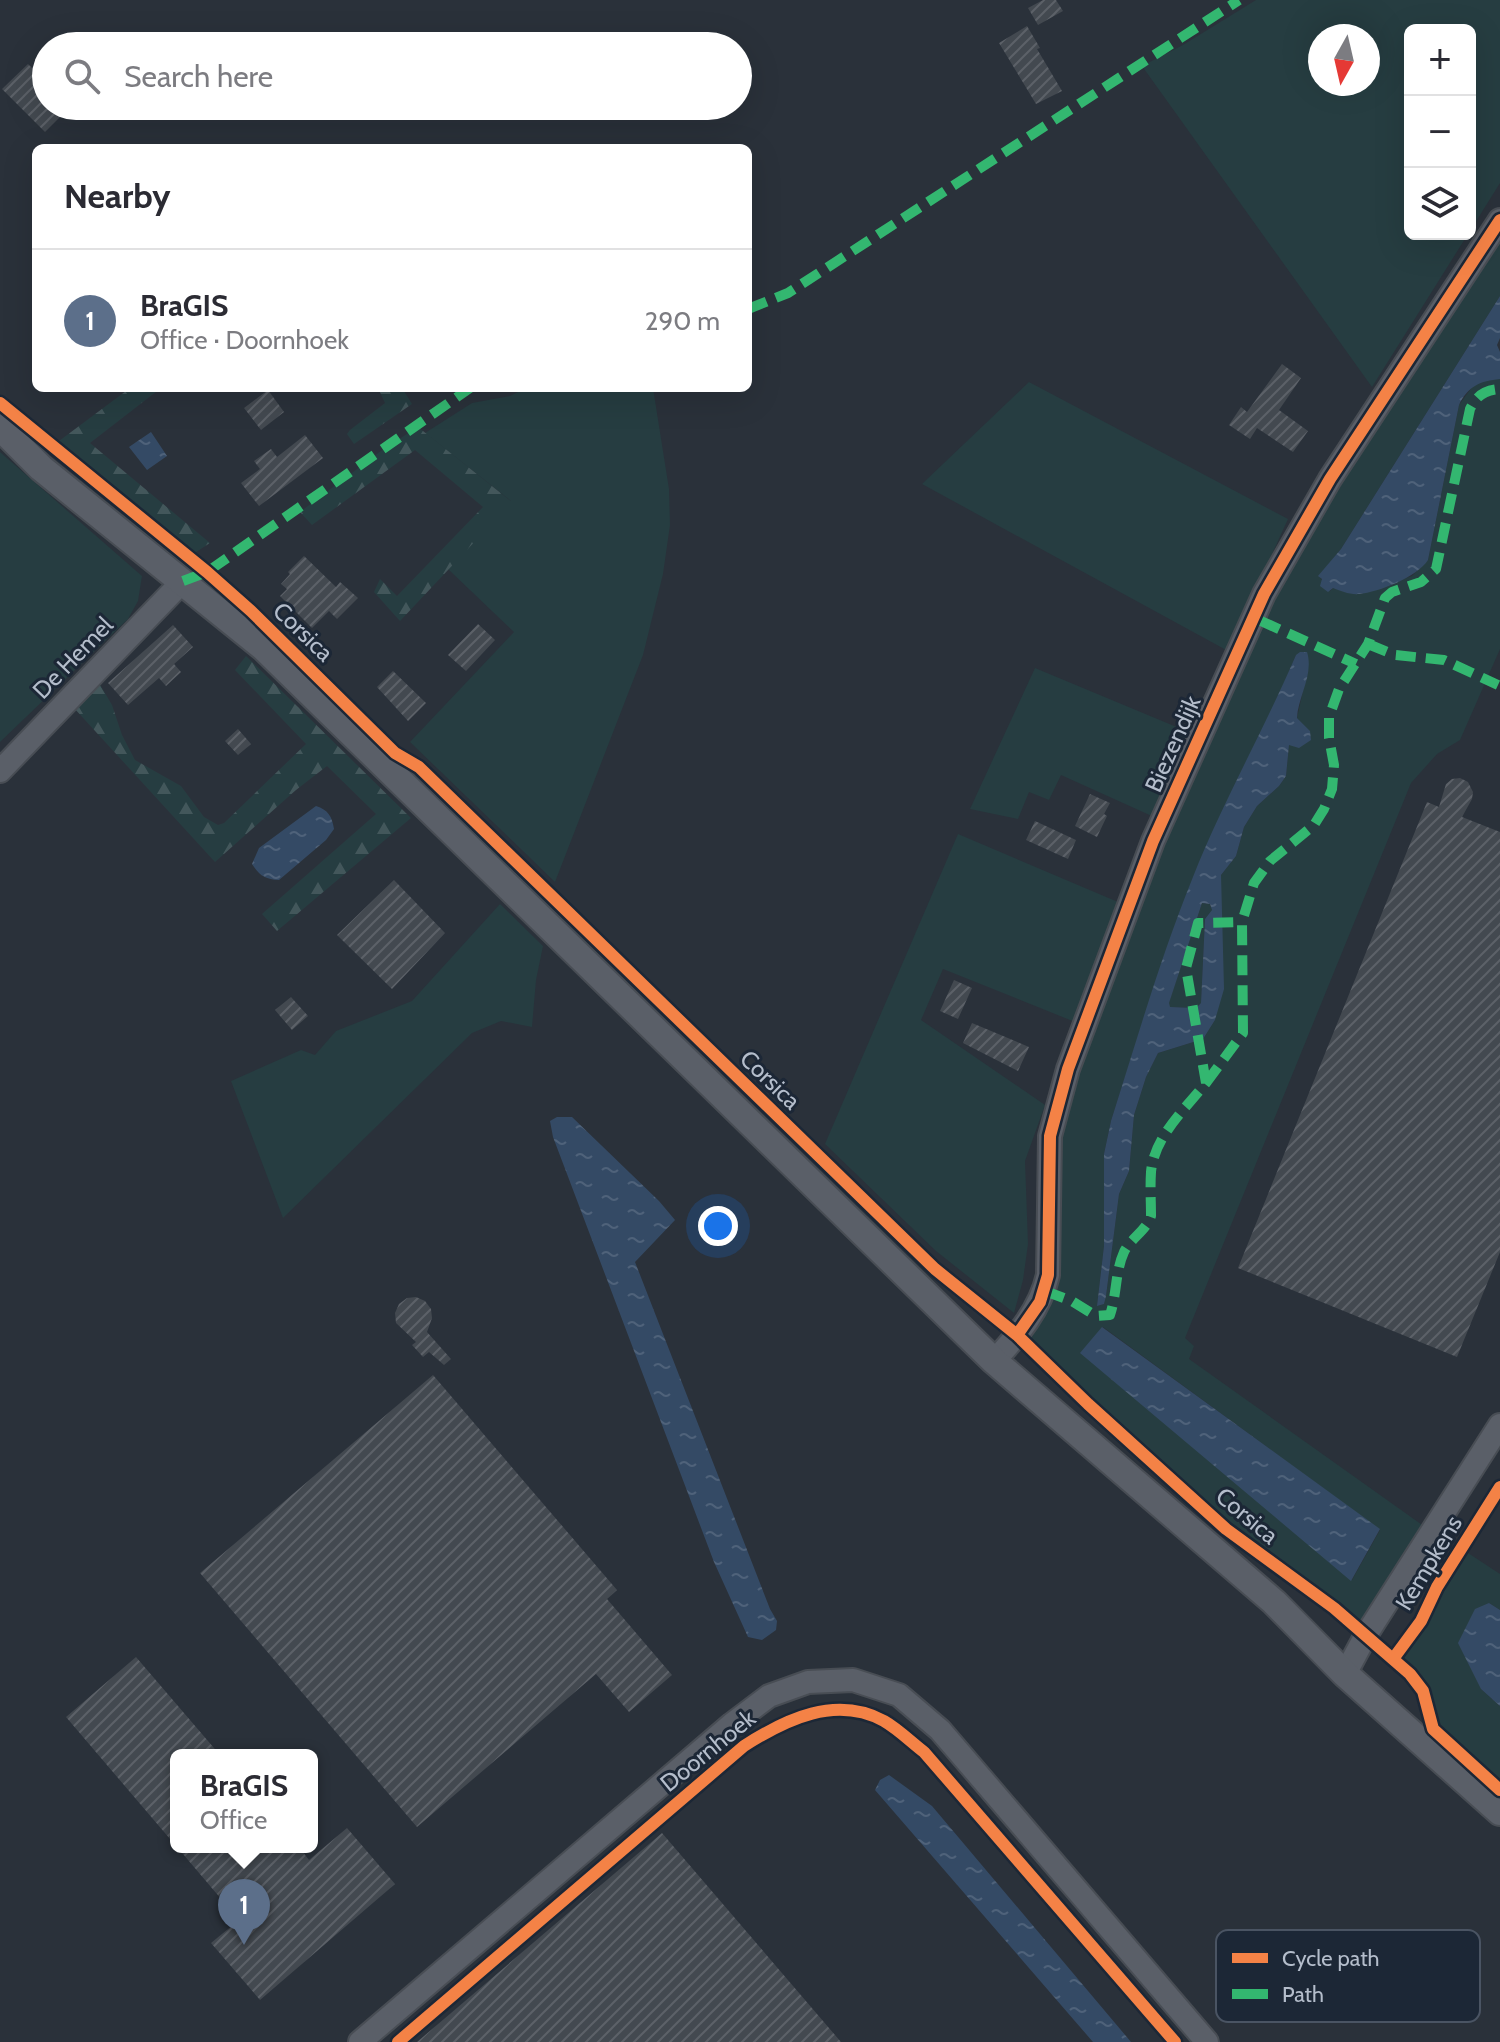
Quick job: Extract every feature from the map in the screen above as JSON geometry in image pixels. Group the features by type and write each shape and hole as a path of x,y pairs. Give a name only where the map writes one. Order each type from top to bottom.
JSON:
{"street":[{"name":"Biezendijk","path":"994,1361 1017,1335 1045,1291 1048,1275 1050,1136 1068,1069 1153,841 1264,594 1330,479 1500,220"},
{"name":"Corsica","path":"0,427 41,468 264,648 994,1361 1274,1602 1345,1674 1500,1812"},
{"name":"De Hemel","path":"0,771 183,581"},
{"name":"Kempkens","path":"1345,1674 1366,1635 1500,1425"},
{"name":"Doornhoek","path":"360,2042 732,1724 769,1696 808,1682 853,1680 899,1695 940,1730 1207,2042"}],"green space":[{"path":"1256,0 1500,0 1500,183 1476,221 1476,24 1404,24 1404,240 1464,240 1372,387 1142,66"},
{"path":"1500,232 1500,296 1341,549 1319,576 1330,591 1333,588 1360,594 1412,576 1428,560 1459,405 1473,386 1483,380 1500,379 1500,649 1460,740 1437,754 1411,783 1185,1338 1194,1346 1189,1359 1425,1527 1370,1613 1360,1623 1231,1528 1121,1433 1026,1337 1045,1309 1055,1169 1064,1110 1138,890 1302,538","holes":["1296,655 1308,668 1297,718 1310,732 1289,745 1286,776 1257,806 1244,827 1236,856 1221,875 1215,1020 1203,1039 1158,1053 1146,1077 1134,1115 1129,1171 1119,1194 1106,1296 1104,1304 1097,1306 1104,1246 1104,1154 1111,1121 1146,1012","1103,1327 1380,1530 1352,1580 1081,1353"]},
{"path":"1029,382 1288,519 1228,651 922,484"},
{"path":"125,392 156,392 90,443 210,543 193,554 59,441"},
{"path":"380,392 404,392 412,404 354,444 347,434 350,430 385,403"},
{"path":"518,392 654,392 669,489 670,525 663,574 643,655 555,882 410,742 514,632 448,569 511,501 425,433 472,403"},
{"path":"418,427 512,502 400,621 374,592 380,579 397,596 483,507 415,450 312,525 300,512"},
{"path":"0,452 142,576 138,601 128,619 0,742"},
{"path":"246,656 411,818 277,931 262,914 376,814 327,766 215,862 74,708 99,683 112,705 135,760 181,786 204,817 218,825 224,823 306,744 235,670"},
{"path":"1035,668 1191,733 1154,817 1061,775 1049,800 1029,792 1018,819 970,809"},
{"path":"958,834 1118,902 1075,1022 943,969 921,1020 1045,1105 1025,1161 1028,1244 1014,1313 936,1251 825,1144"},
{"path":"1202,903 1210,904 1212,910 1205,919 1201,1003 1196,1008 1170,1007 1168,1005"},
{"path":"500,904 543,946 532,1027 501,1021 472,1033 283,1218 231,1081 301,1050 315,1055 336,1031 412,1001"},
{"path":"1465,1551 1500,1574 1500,1610 1489,1603 1481,1689 1500,1706 1500,1785 1445,1736 1435,1717 1425,1684 1404,1658"}],"water":[{"path":"1500,296 1500,338 1497,345 1500,379 1475,386 1459,405 1428,560 1407,578 1377,590 1356,594 1333,588 1328,592 1320,586 1322,579 1318,576 1341,549"},
{"path":"151,432 167,456 147,470 129,447"},
{"path":"1307,652 1309,661 1297,718 1310,731 1311,740 1299,748 1289,745 1286,776 1257,806 1244,827 1236,856 1221,875 1224,989 1215,1020 1203,1039 1158,1053 1146,1077 1134,1115 1129,1171 1119,1194 1106,1296 1104,1304 1097,1306 1104,1246 1104,1154 1111,1121 1181,907 1217,821 1296,655","holes":["1202,903 1210,904 1212,910 1205,919 1201,1003 1196,1008 1170,1007"]},
{"path":"316,806 329,814 332,820 334,829 326,840 279,880 260,874 252,864 259,848"},
{"path":"557,1117 572,1117 675,1220 635,1262 777,1621 776,1630 762,1640 748,1637 714,1562 553,1137 550,1121"},
{"path":"1102,1327 1380,1529 1351,1581 1080,1353"},
{"path":"1489,1603 1500,1610 1500,1706 1481,1689 1458,1643 1475,1609"},
{"path":"889,1775 932,1806 1131,2042 1093,2042 875,1790 880,1780"}],"building":[{"path":"1043,0 1056,0 1063,11 1038,25 1028,8"},
{"path":"1027,26 1062,91 1036,104 999,43"},
{"path":"28,64 32,68 32,119 2,89"},
{"path":"33,120 57,120 45,132"},
{"path":"1282,364 1301,378 1279,410 1308,431 1293,452 1257,428 1250,439 1229,425 1241,407 1247,412"},
{"path":"269,392 284,412 261,430 244,408"},
{"path":"305,435 323,458 259,506 241,483 260,469 254,461 271,449 277,457"},
{"path":"304,556 336,587 340,582 358,598 337,619 329,611 312,628 280,596 287,589 281,584 290,574 288,572"},
{"path":"478,624 495,640 466,671 448,655"},
{"path":"173,625 193,647 174,664 181,672 166,686 159,678 128,705 108,683"},
{"path":"393,671 426,703 408,721 377,687"},
{"path":"238,729 251,744 238,755 225,741"},
{"path":"1460,778 1468,782 1473,792 1462,817 1500,832 1500,1252 1457,1357 1238,1268 1427,802 1439,807 1446,784"},
{"path":"1090,794 1110,803 1097,837 1075,826"},
{"path":"1035,821 1076,840 1068,859 1026,840"},
{"path":"394,880 445,933 392,989 337,935"},
{"path":"954,980 972,988 958,1019 940,1011"},
{"path":"291,997 308,1016 292,1030 275,1010"},
{"path":"972,1023 1029,1047 1018,1071 963,1043"},
{"path":"416,1297 425,1301 431,1309 432,1318 427,1332 451,1359 444,1365 429,1352 423,1357 412,1345 416,1342 396,1323 395,1313 399,1304 407,1298"},
{"path":"433,1375 617,1590 607,1599 672,1675 629,1712 596,1674 417,1827 200,1573"},
{"path":"136,1657 215,1749 170,1749 170,1839 66,1717"},
{"path":"347,1828 395,1884 260,2000 211,1943 239,1920 182,1853 304,1853 309,1860"},
{"path":"662,1833 841,2042 417,2042"}],"marked path":[{"path":"752,307 788,293 1239,0"},
{"path":"1206,1083 1243,1033 1242,922 1254,883 1270,861 1314,825 1324,809 1332,789 1334,765 1329,717 1339,689 1368,644 1385,598 1392,592 1421,582 1436,569 1470,409 1482,394 1500,389"},
{"path":"183,581 207,572 464,392"},
{"path":"1261,621 1356,664"},
{"path":"1368,644 1395,655 1444,660 1498,685"},
{"path":"1045,1291 1072,1301 1096,1316 1110,1315 1124,1252 1151,1216 1153,1159 1164,1135 1206,1083 1186,968 1198,923 1242,922"}],"cycle path":[{"path":"1017,1335 1040,1302 1048,1275 1050,1136 1068,1069 1153,841 1264,594 1330,479 1500,220"},
{"path":"0,403 251,611 395,753 419,767 935,1269 1017,1335 1226,1529 1334,1608 1410,1674 1423,1691 1433,1729 1500,1790"},
{"path":"1393,1659 1421,1621 1437,1587 1500,1487"},
{"path":"398,2042 744,1746 794,1719 830,1710 848,1710 884,1721 924,1752 1175,2042"}],"place":[{"name":"BraGIS","path":"244,1945"}]}
